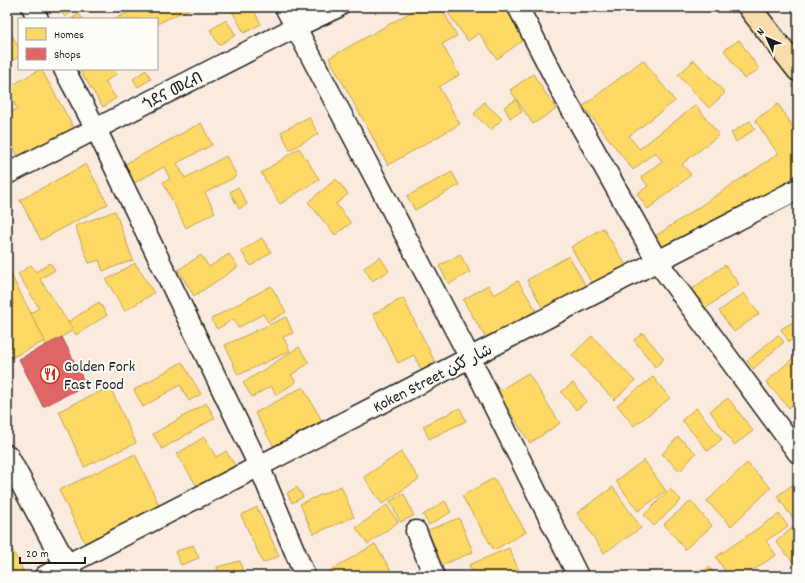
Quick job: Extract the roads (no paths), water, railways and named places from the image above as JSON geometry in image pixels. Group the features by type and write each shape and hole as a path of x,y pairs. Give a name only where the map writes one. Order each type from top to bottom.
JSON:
{"main road":[{"path":"749,7 798,70"},
{"path":"758,7 765,28"},
{"path":"7,456 69,570"}],"street":[{"path":"32,7 38,18"},
{"path":"285,7 470,358 578,576"},
{"name":"ጎደና መረብ","path":"7,174 338,7"},
{"path":"518,7 564,96 657,262 798,453"},
{"path":"65,70 96,129 259,466 305,576"},
{"name":"Koken Street شار ككن","path":"45,576 69,570 259,466 798,189"},
{"path":"416,531 434,576"}],"place":[{"name":"Golden Fork Fast Food","path":"50,374"}]}
